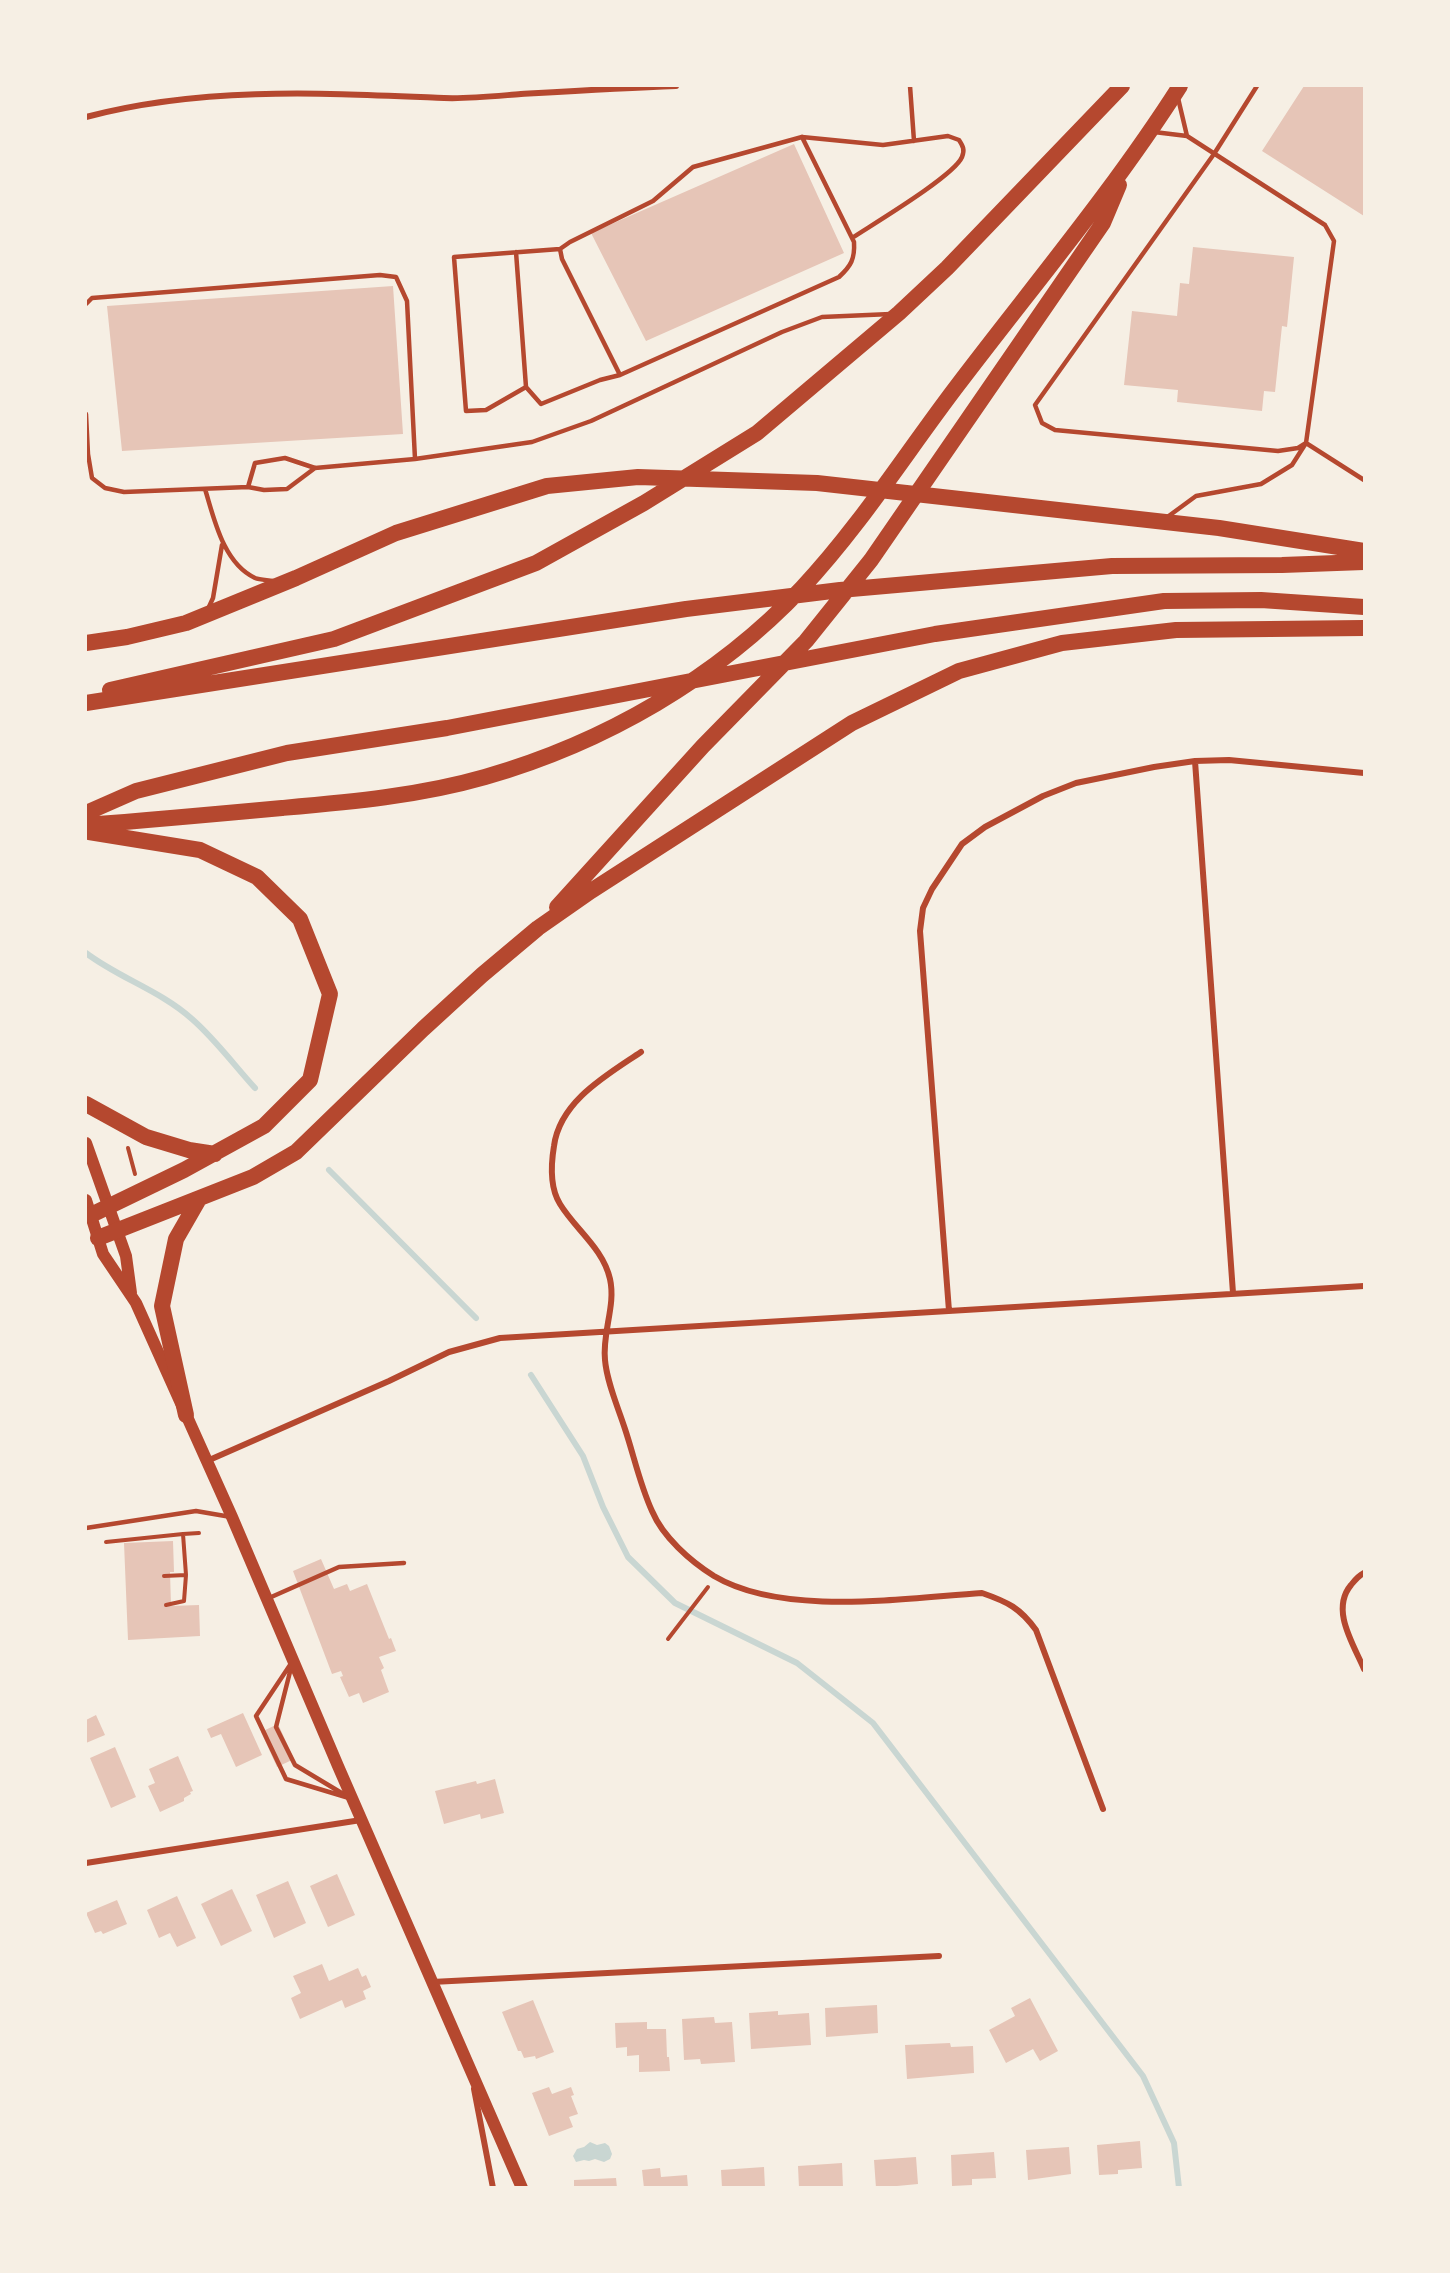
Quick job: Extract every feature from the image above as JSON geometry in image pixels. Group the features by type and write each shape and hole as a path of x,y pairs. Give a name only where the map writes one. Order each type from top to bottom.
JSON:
{"highway":[{"path":"86,696 334,639 536,563 644,503 757,432 899,313 947,268 1122,86"},
{"path":"86,825 394,796 483,778 568,748 649,707 690,682 766,623 832,555 957,385 1090,213 1178,88"},
{"path":"538,928 703,746 806,641 872,560 1103,223 1130,158"},
{"path":"86,643 127,638 186,623 396,533 547,486 638,477 817,483 1161,521 1365,551"},
{"path":"86,703 663,612 840,590 1112,566 1365,562"},
{"path":"86,813 136,791 287,753 447,728 935,634 1164,601 1261,600 1365,607"},
{"path":"95,1240 252,1178 296,1152 440,1014 538,928 591,891 852,723 959,671 1062,643 1176,630 1365,628"},
{"path":"86,832 200,850 257,877 300,920 330,994 310,1080 264,1126 215,1154 107,1207 87,1211"},
{"path":"86,1104 146,1137 189,1150 215,1154"},
{"path":"186,1415 162,1306 177,1239 199,1199"}],"main road":[{"path":"86,1143 126,1256 132,1295"},
{"path":"87,1211 95,1240 132,1295 232,1517 431,1982 522,2187"}],"street":[{"path":"86,117 142,105 238,96 405,95 446,99 676,86"},
{"path":"949,1311 920,931 923,908 932,889 962,844 985,827 1043,796 1076,783 1154,767 1195,761 1229,760 1365,773"},
{"path":"1195,761 1233,1293"},
{"path":"641,1052 593,1084 575,1103 562,1123 554,1143 553,1174 559,1202 589,1239 610,1277 612,1302 605,1359 641,1484 652,1513 688,1557 715,1576 745,1590 801,1600 836,1602 982,1593 1003,1600 1023,1613 1036,1630 1103,1809"},
{"path":"206,1462 449,1352 500,1338 1365,1286"},
{"path":"1365,1574 1359,1575 1346,1591 1342,1609 1346,1626 1365,1669"},
{"path":"86,1863 361,1820"},
{"path":"431,1982 939,1956"},
{"path":"470,2071 493,2187"}],"lane":[{"path":"910,86 914,141"},
{"path":"1257,86 1214,154 1035,405 1042,423 1055,430 1278,451 1298,448 1306,443"},
{"path":"1178,88 1187,136"},
{"path":"1148,132 1187,136 1325,225 1334,242 1306,443 1292,465 1261,484 1196,496 1161,521"},
{"path":"526,387 486,410 466,411 454,258 560,249 653,201 693,167 802,137 883,146 948,136 959,140 964,154 959,163 943,178 852,238"},
{"path":"516,252 526,387 541,404 600,380 620,375 839,277 850,267 855,256 852,238 802,137"},
{"path":"560,249 562,259 620,375"},
{"path":"86,304 92,298 380,276 396,277 407,301 415,459"},
{"path":"248,487 255,463 285,458 315,468 415,459 532,442 591,421 782,332 822,317 899,313"},
{"path":"86,414 92,478 105,488 124,492 248,487 264,490 287,489 315,468"},
{"path":"1306,443 1365,480"},
{"path":"205,489 222,545 241,567 255,578 285,582"},
{"path":"204,615 213,598 222,545"},
{"path":"86,1528 196,1511 232,1517"},
{"path":"267,1599 339,1567 404,1563"},
{"path":"293,1660 276,1727 295,1765 352,1799"},
{"path":"293,1660 256,1716 286,1779 352,1799"}],"path":[{"path":"128,1148 137,1184"},
{"path":"106,1542 199,1533"},
{"path":"166,1605 184,1601 186,1575 183,1534"},
{"path":"164,1576 186,1575"},
{"path":"668,1639 700,1597"}],"shaded area":[{"path":"590,2142 597,2145 605,2143 609,2146 612,2154 610,2159 604,2162 595,2159 576,2162 573,2156 577,2149"}],"building":[{"path":"1304,86 1364,86 1364,216 1262,151"},
{"path":"794,144 844,253 646,341 591,233"},
{"path":"1193,247 1294,257 1287,327 1282,326 1275,392 1264,391 1262,411 1177,402 1178,390 1124,385 1132,311 1177,316 1180,283 1189,284"},
{"path":"393,286 403,434 122,451 107,306"},
{"path":"173,1541 174,1572 170,1572 171,1606 199,1605 200,1636 128,1640 124,1543"},
{"path":"321,1559 334,1589 347,1584 350,1591 367,1584 396,1651 379,1657 389,1692 363,1703 359,1693 349,1697 340,1677 343,1676 341,1671 332,1674 293,1571"},
{"path":"243,1713 262,1755 236,1767 221,1734 211,1738 207,1729"},
{"path":"96,1715 105,1735 86,1743 86,1720"},
{"path":"278,1724 294,1759 277,1767 261,1732"},
{"path":"115,1747 136,1797 111,1808 90,1758"},
{"path":"178,1756 193,1791 184,1798 184,1801 160,1812 148,1786 155,1783 149,1769"},
{"path":"495,1779 504,1813 481,1819 480,1814 444,1824 435,1791"},
{"path":"337,1874 355,1915 328,1927 310,1886"},
{"path":"288,1881 306,1923 274,1938 256,1895"},
{"path":"232,1889 252,1931 221,1946 201,1904"},
{"path":"177,1896 196,1938 177,1947 170,1933 159,1938 147,1910"},
{"path":"117,1900 127,1924 103,1934 101,1931 95,1933 86,1913"},
{"path":"322,1964 329,1981 358,1968 362,1977 366,1975 371,1987 363,1991 366,1999 345,2008 342,2000 300,2019 291,1998 301,1993 293,1976"},
{"path":"1030,1998 1058,2051 1040,2061 1033,2049 1006,2063 989,2030 1015,2016 1011,2008"},
{"path":"533,2000 554,2052 536,2059 535,2056 524,2058 521,2051 518,2051 502,2012"},
{"path":"877,2005 878,2033 826,2037 825,2008"},
{"path":"778,2011 778,2015 809,2013 811,2045 751,2049 749,2013"},
{"path":"714,2017 715,2023 732,2022 735,2062 701,2064 700,2059 684,2060 682,2019"},
{"path":"647,2022 647,2029 666,2029 670,2071 639,2072 639,2055 627,2056 627,2047 616,2048 615,2023"},
{"path":"950,2043 951,2047 973,2046 974,2073 907,2079 905,2045"},
{"path":"549,2087 552,2094 571,2087 574,2095 571,2096 578,2114 569,2117 573,2127 549,2136 532,2093"},
{"path":"1140,2141 1142,2168 1118,2170 1118,2174 1099,2175 1097,2145"},
{"path":"1069,2147 1071,2174 1028,2180 1026,2150"},
{"path":"994,2152 996,2178 972,2179 972,2185 952,2186 951,2155"},
{"path":"916,2157 918,2184 876,2188 874,2160"},
{"path":"842,2163 843,2188 799,2188 798,2166"},
{"path":"764,2167 765,2188 722,2188 721,2170"},
{"path":"660,2168 661,2177 687,2175 688,2188 644,2188 642,2170"},
{"path":"616,2178 617,2188 574,2188 574,2180"}],"waterway":[{"path":"86,953 180,1009 209,1035 255,1088"},
{"path":"329,1170 476,1318"},
{"path":"531,1375 583,1456 603,1507 628,1557 675,1603 797,1663 873,1723 1143,2076 1174,2143 1179,2188"}]}
